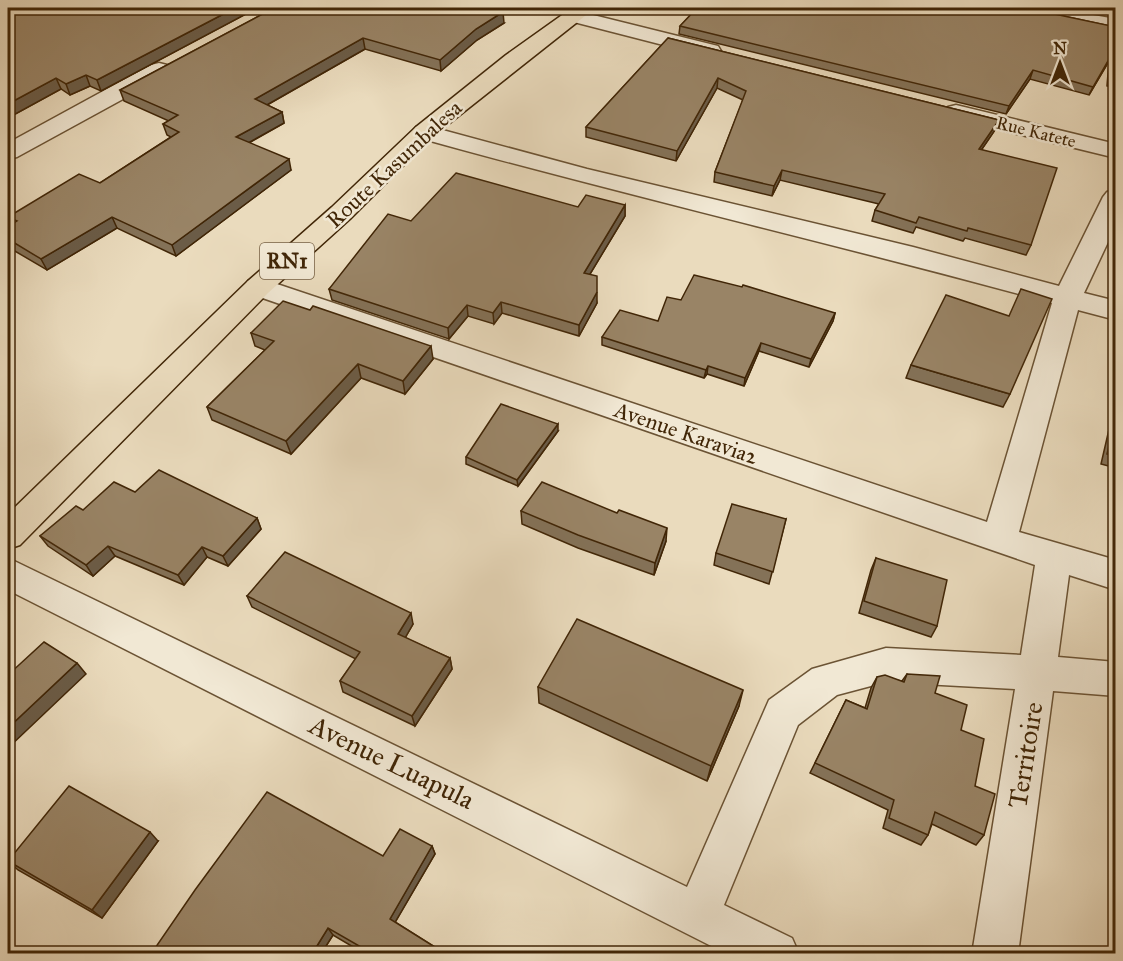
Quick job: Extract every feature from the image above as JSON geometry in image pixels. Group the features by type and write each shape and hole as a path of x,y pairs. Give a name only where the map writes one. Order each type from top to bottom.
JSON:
{"highway":[{"name":"Route Kasumbalesa","path":"8,536 258,287 341,213 424,132 514,60 579,12"}],"street":[{"path":"1021,8 1116,25"},
{"path":"579,12 731,56"},
{"path":"8,152 173,63"},
{"name":"Rue Katete","path":"934,107 1116,151"},
{"path":"424,132 580,175 1116,311"},
{"path":"999,540 1068,297 1116,197"},
{"name":"Avenue Karavia2","path":"258,287 999,540 1116,575"},
{"name":"Territoire","path":"995,954 1054,557"},
{"name":"Avenue Luapula","path":"8,573 698,913 776,954"},
{"path":"698,913 783,713 826,681 886,665 1116,679"}],"building":[{"path":"28,8 235,8 97,80 86,75 66,84 56,78 8,104 8,16"},
{"path":"274,8 490,8 503,12 476,29 440,60 363,38 255,99 282,112 236,137 289,159 172,245 112,217 41,259 8,239 8,227 17,221 8,217 79,174 100,183 179,132 163,124 178,115 120,90"},
{"path":"697,8 1026,8 1116,27 1116,78 1111,77 1113,52 1093,87 1033,70 1009,106 680,26"},
{"path":"668,38 999,120 979,149 1057,168 1031,245 968,228 967,231 919,217 916,223 875,210 885,194 782,170 774,186 715,172 746,91 718,78 677,151 586,127"},
{"path":"456,173 578,207 586,195 625,205 584,273 597,276 597,292 579,325 501,302 493,313 467,305 448,328 329,289 388,214 411,221"},
{"path":"694,275 742,287 743,285 835,313 811,359 761,343 745,378 708,366 706,370 602,337 620,310 658,321 667,297 681,300"},
{"path":"1021,289 1052,299 1010,394 911,365 946,295 1009,316"},
{"path":"283,301 310,310 313,306 431,346 403,381 358,364 286,441 207,407 274,341 251,333"},
{"path":"501,404 558,424 517,480 466,457"},
{"path":"1116,417 1116,457 1107,454"},
{"path":"159,470 257,518 223,556 202,547 178,575 108,546 86,565 40,536 76,506 83,510 114,482 135,492"},
{"path":"542,482 617,513 619,510 667,528 655,563 521,511"},
{"path":"732,504 786,519 773,572 716,553"},
{"path":"285,552 411,613 398,634 450,658 412,716 340,681 360,652 247,596"},
{"path":"876,558 947,580 937,626 864,601"},
{"path":"577,619 743,690 711,766 538,687"},
{"path":"44,642 77,663 8,728 8,675"},
{"path":"907,674 940,676 935,693 967,705 961,730 984,739 975,786 995,794 984,835 935,812 928,835 889,818 894,800 815,763 846,700 867,709 877,677 885,675 904,682"},
{"path":"69,786 150,832 92,910 8,861"},
{"path":"267,792 383,856 400,829 432,846 390,919 446,954 373,954 328,928 312,954 151,954"}]}
